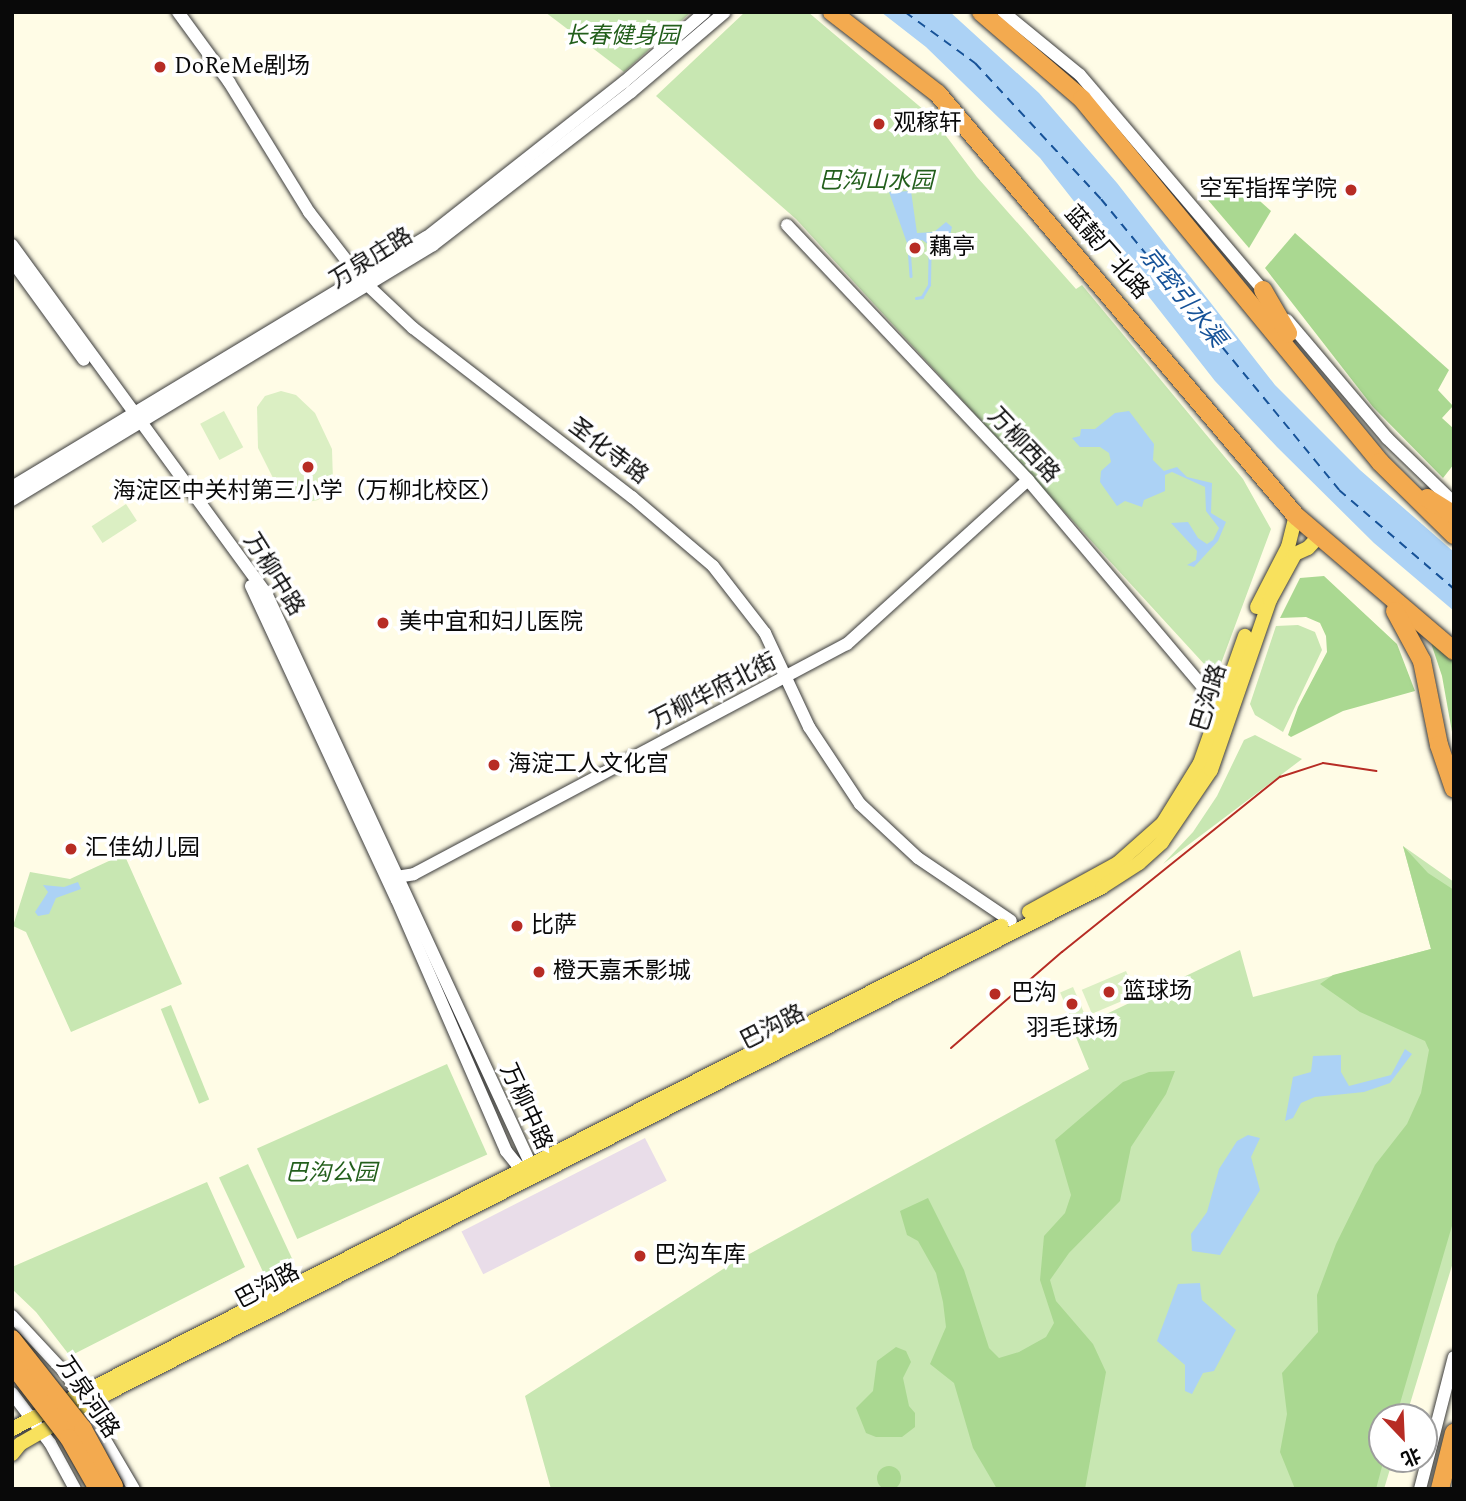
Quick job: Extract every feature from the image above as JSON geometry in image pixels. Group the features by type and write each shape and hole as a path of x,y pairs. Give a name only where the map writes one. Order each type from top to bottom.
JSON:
{"highway":[{"name":"蓝靛厂北路","path":"832,12 938,94 1296,516 1380,592 1454,651"},
{"path":"981,12 1082,99 1380,462 1454,535"},
{"path":"1263,290 1314,379"},
{"path":"1380,462 1454,515"},
{"path":"1380,592 1401,619 1422,661 1439,744 1454,789"},
{"name":"万泉河路","path":"12,1339 83,1429 109,1488"},
{"name":"万泉河路","path":"12,1364 109,1488"},
{"path":"1440,1489 1454,1433"}],"main road":[{"name":"巴沟路","path":"12,1429 31,1415 1093,879 1141,846 1186,792 1250,621 1287,547 1296,516"},
{"name":"巴沟路","path":"12,1454 42,1431 88,1405 1102,887 1139,863 1162,842 1211,770 1270,600 1294,554 1308,548 1319,536"}],"street":[{"name":"圣化寺路","path":"178,12 229,82 309,212 364,282 413,328 632,497 713,566 765,633 815,737 860,804 918,858 1011,921"},
{"name":"万泉庄路","path":"364,282 427,237 624,82 705,12"},
{"name":"万泉庄路","path":"12,500 133,421 364,282 433,245 631,92 725,12"},
{"path":"1003,12 1088,83 1387,438 1454,503"},
{"name":"万柳西路","path":"787,225 1028,480 1217,705"},
{"name":"万柳中路","path":"12,246 260,600 531,1180"},
{"name":"万柳中路","path":"12,261 133,421"},
{"name":"万泉庄路","path":"12,487 133,421"},
{"name":"万柳华府北街","path":"390,878 414,874 582,788 581,782 787,679 847,644 1028,480"},
{"name":"万泉河路","path":"12,1316 33,1336 88,1405 134,1489"},
{"path":"12,1355 33,1336"},
{"path":"1420,1489 1454,1357"},
{"path":"12,1372 26,1366 56,1403 84,1446 110,1445"},
{"path":"12,1393 42,1431 77,1489 122,1467"}],"shaded area":[{"path":"645,1138 667,1181 483,1274 461,1232"}],"green space":[{"name":"长春健身园","path":"545,12 691,12 624,72"},
{"name":"巴沟山水园","path":"745,12 808,12 931,116 977,177 1076,289 1082,285 1243,479 1271,529 1216,677 796,219 656,96"},
{"path":"1242,185 1271,211 1249,248 1208,200"},
{"path":"1295,233 1449,370 1438,390 1453,406 1442,418 1454,429 1454,464 1443,478 1373,407 1265,268"},
{"path":"281,391 296,395 315,413 332,449 333,482 329,492 318,500 308,502 286,491 274,480 258,448 257,407 265,396"},
{"path":"224,411 243,447 219,460 200,424"},
{"path":"126,504 137,521 103,543 92,526"},
{"path":"1324,576 1397,644 1415,691 1343,711 1291,737 1288,735 1298,707 1327,652 1326,636 1320,623 1306,617 1280,618 1300,578"},
{"path":"1298,625 1315,632 1322,650 1283,732 1255,715 1250,704 1276,626"},
{"path":"1431,643 1454,659 1454,743 1442,676"},
{"path":"1255,735 1302,759 1163,864 1193,832 1217,796 1244,740"},
{"path":"1403,846 1454,882 1454,1259 1410,1403 1368,1403 1368,1473 1389,1473 1384,1489 551,1489 525,1396 731,1264 1089,1069 1073,1030 1240,950 1253,997 1431,949"},
{"path":"1403,846 1428,873 1454,890 1454,1219 1400,1403 1368,1403 1368,1473 1380,1473 1376,1489 1295,1489 1280,1452 1287,1414 1282,1373 1318,1332 1317,1295 1336,1244 1375,1165 1407,1124 1421,1093 1429,1050 1425,1041 1360,1012 1320,984 1333,975 1431,949"},
{"path":"124,854 182,984 71,1032 26,932 13,926 30,872 70,879"},
{"name":"篮球场","path":"1126,971 1136,995 1092,1014 1082,990"},
{"name":"羽毛球场","path":"1073,987 1085,1015 1072,1020 1060,992"},
{"path":"171,1005 209,1100 199,1104 161,1009"},
{"name":"巴沟公园","path":"447,1064 487,1154 297,1239 257,1149"},
{"path":"1175,1071 1166,1094 1131,1147 1120,1201 1069,1253 1050,1280 1056,1301 1093,1344 1106,1372 1085,1489 997,1489 973,1448 954,1383 930,1364 946,1327 943,1302 936,1273 918,1241 907,1235 900,1211 928,1198 964,1270 989,1348 999,1358 1019,1352 1046,1337 1054,1323 1040,1280 1044,1236 1065,1213 1071,1195 1055,1140 1123,1082 1149,1072"},
{"path":"248,1164 294,1264 265,1277 219,1178"},
{"path":"207,1182 245,1267 70,1356 36,1312 12,1289 12,1267"},
{"path":"896,1347 906,1351 911,1362 903,1378 909,1406 915,1413 915,1427 902,1437 876,1437 866,1433 856,1408 873,1391 877,1361"},
{"path":"889,1466 898,1469 901,1478 898,1487 889,1490 880,1487 877,1478 880,1469"}],"water":[{"name":"京密引水渠","path":"881,12 950,12 1039,93 1117,183 1275,385 1360,470 1454,552 1454,611 1374,543 1277,447 1215,381 1040,158 926,47"},
{"path":"911,191 917,233 934,232 946,222 952,227 950,235 931,246 922,240 908,246 889,192"},
{"path":"1129,411 1154,444 1153,460 1164,471 1177,467 1187,477 1212,483 1211,513 1226,522 1218,541 1194,567 1187,565 1196,560 1197,551 1171,523 1188,522 1198,538 1207,544 1213,540 1219,528 1206,511 1205,487 1172,472 1165,475 1165,491 1144,500 1142,507 1125,501 1117,506 1100,482 1101,471 1111,462 1109,453 1100,447 1080,447 1072,438 1080,436 1081,429 1095,429 1115,413"},
{"path":"78,882 81,889 56,898 49,914 38,916 35,912 48,892 43,885 64,887"},
{"path":"1405,1049 1412,1054 1390,1083 1364,1092 1315,1097 1301,1103 1293,1118 1285,1121 1293,1077 1311,1072 1313,1056 1341,1055 1341,1072 1349,1086 1391,1075"},
{"path":"1248,1135 1260,1138 1251,1157 1260,1190 1220,1255 1192,1251 1191,1234 1207,1212 1219,1169 1237,1141"},
{"path":"1200,1283 1202,1300 1236,1330 1214,1371 1203,1373 1192,1394 1185,1391 1185,1365 1157,1341 1178,1284"}],"waterway":[{"path":"916,298 922,297 929,285 930,246"},
{"path":"909,247 911,276"}],"ferry route":[{"path":"905,12 975,63 1101,199 1339,490 1454,589"}],"tram line":[{"path":"951,1048 1062,952 1280,777 1323,763 1376,771"}],"place":[{"name":"DoReMe剧场","path":"160,67"},
{"name":"观稼轩","path":"879,124"},
{"name":"空军指挥学院","path":"1351,190"},
{"name":"藕亭","path":"915,248"},
{"name":"海淀区中关村第三小学（万柳北校区）","path":"308,467"},
{"name":"美中宜和妇儿医院","path":"383,623"},
{"name":"海淀工人文化宫","path":"494,765"},
{"name":"汇佳幼儿园","path":"71,849"},
{"name":"比萨","path":"517,926"},
{"name":"橙天嘉禾影城","path":"539,972"},
{"name":"篮球场","path":"1109,992"},
{"name":"巴沟","path":"995,994"},
{"name":"羽毛球场","path":"1072,1004"},
{"name":"巴沟车库","path":"640,1256"}]}
